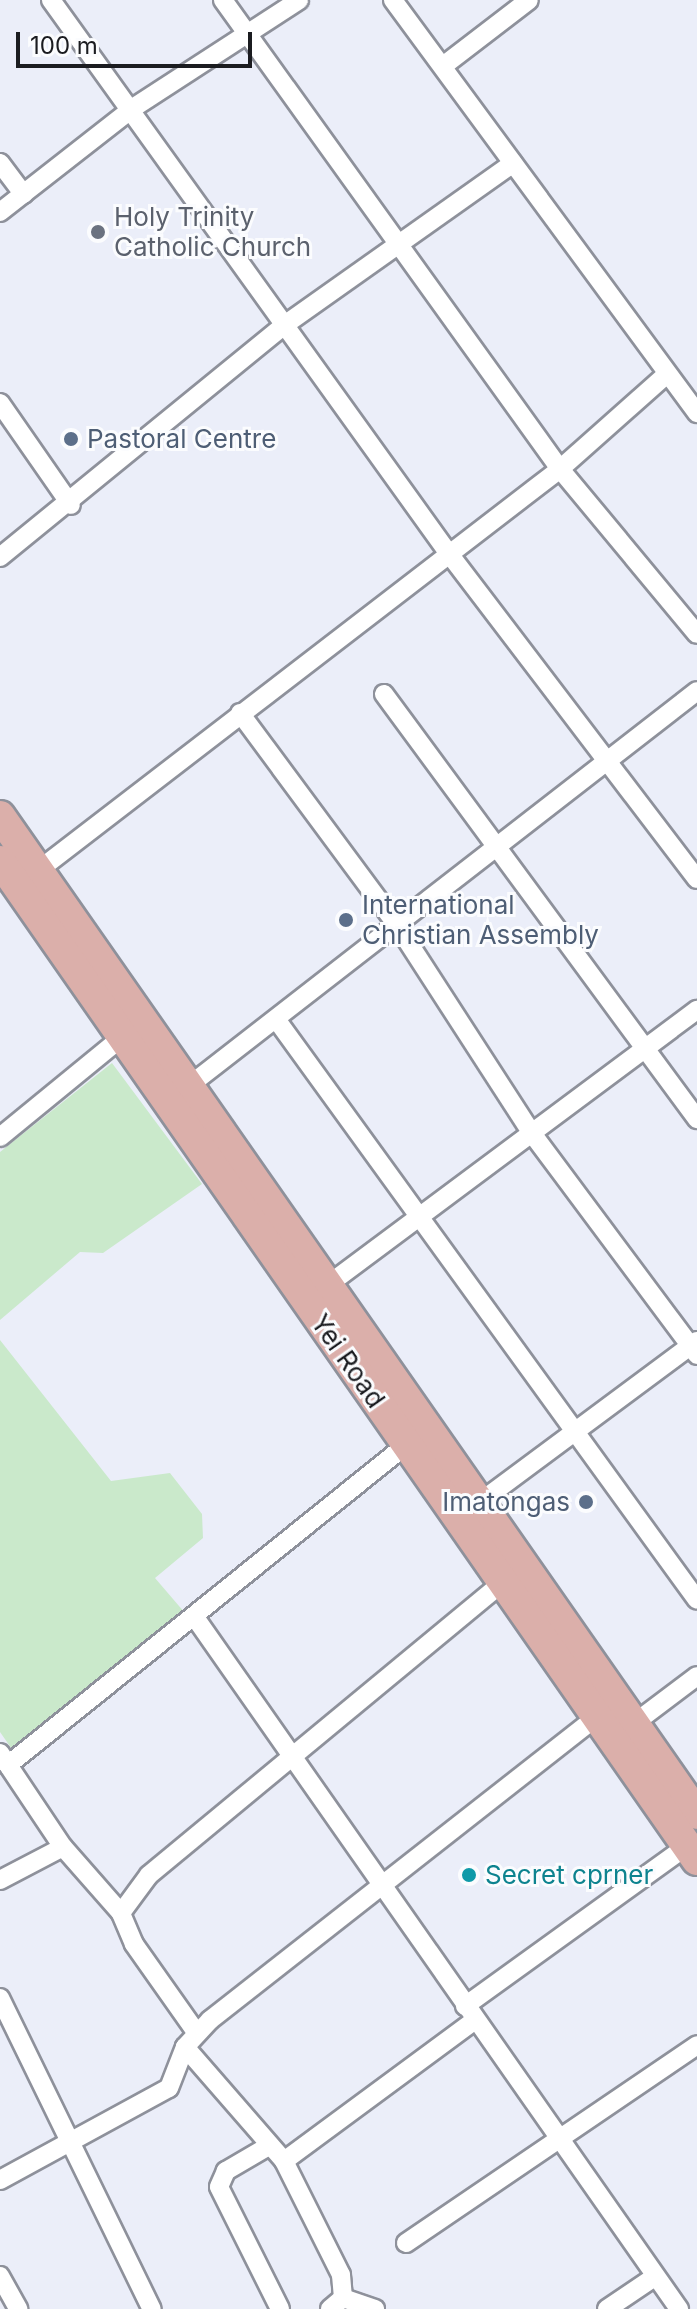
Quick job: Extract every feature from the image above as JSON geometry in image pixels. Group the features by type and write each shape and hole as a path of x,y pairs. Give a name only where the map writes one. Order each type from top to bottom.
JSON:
{"main road":[{"name":"Yei Road","path":"0,816 28,879 122,1037 178,1094"},
{"name":"Yei Road","path":"0,861 28,879 318,1292 481,1501 692,1853"},
{"name":"Yei Road","path":"318,1292 406,1445 501,1584 615,1726 697,1814"}],"street":[{"path":"51,0 133,108 447,551 610,759 697,879"},
{"path":"223,0 560,469 697,634"},
{"path":"0,212 133,108 299,0"},
{"path":"393,0 666,375 697,413"},
{"path":"443,66 529,0"},
{"path":"0,163 23,194"},
{"path":"0,557 71,505 286,324 395,242 513,163"},
{"path":"28,879 447,551 560,469 666,375"},
{"path":"0,403 71,505"},
{"path":"178,1094 697,691"},
{"path":"384,694 697,1119"},
{"path":"240,713 397,925 531,1132 695,1347 573,1432 457,1520"},
{"path":"318,1292 697,1010"},
{"path":"276,1019 697,1600"},
{"path":"2,1129 122,1037"},
{"path":"375,2309 337,2303 334,2257 284,2161 267,2147 191,2040 134,1944 121,1913 63,1847 4,1759 194,1616 406,1445"},
{"path":"121,1913 149,1875 501,1584"},
{"path":"194,1616 294,1753 653,2278 679,2309"},
{"path":"0,2180 169,2088 191,2040 381,1883 615,1726 697,1676"},
{"path":"0,1880 63,1847"},
{"path":"284,2161 470,2013 692,1853"},
{"path":"0,1998 66,2142 152,2309"},
{"path":"406,2243 556,2137 697,2045"},
{"path":"267,2147 226,2171 219,2187 280,2309"},
{"path":"0,2276 18,2309"},
{"path":"607,2309 653,2278"}],"green space":[{"path":"112,1063 202,1184 103,1253 80,1252 0,1320 0,1152"},
{"path":"0,1340 111,1481 170,1473 202,1514 203,1538 155,1578 185,1613 14,1752 0,1732"}],"place":[{"name":"Holy Trinity Catholic Church","path":"98,232"},
{"name":"Pastoral Centre","path":"71,439"},
{"name":"International Christian Assembly","path":"346,920"},
{"name":"Imatongas","path":"586,1502"},
{"name":"Secret cprner","path":"469,1875"}]}
